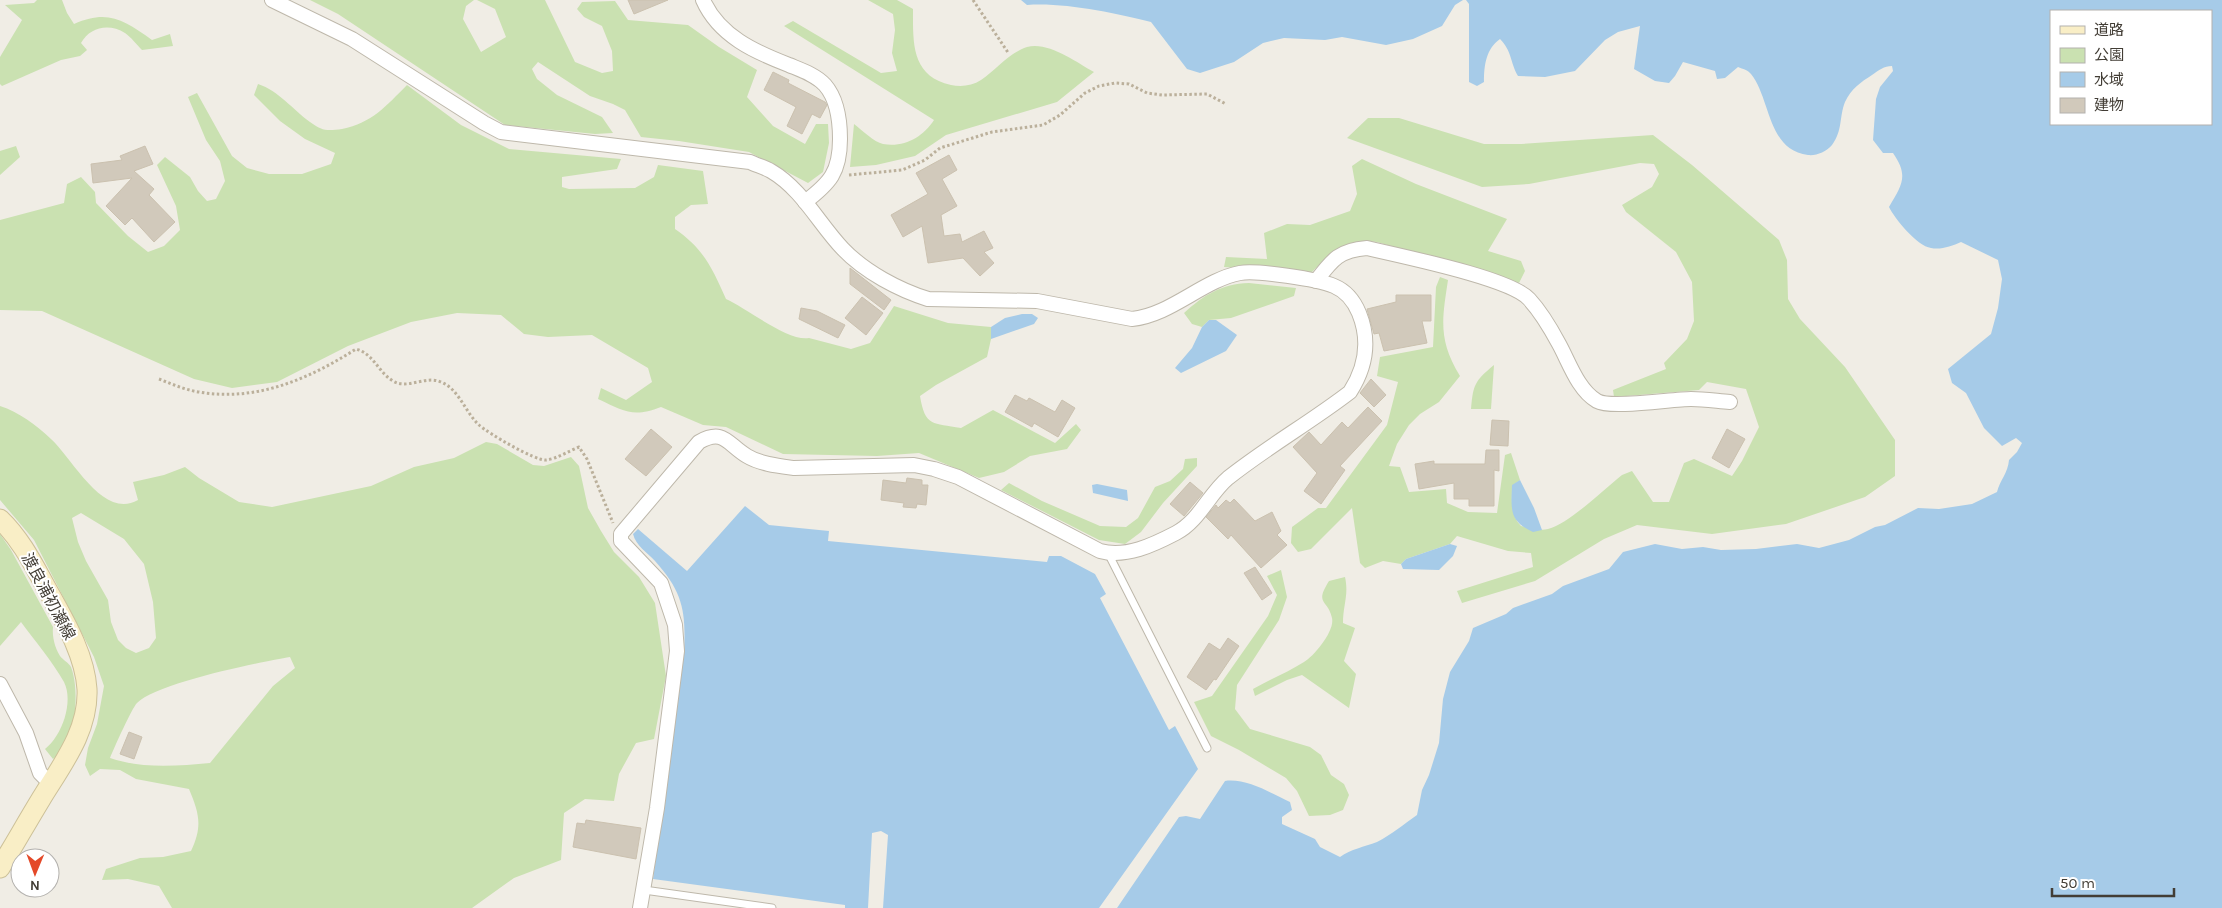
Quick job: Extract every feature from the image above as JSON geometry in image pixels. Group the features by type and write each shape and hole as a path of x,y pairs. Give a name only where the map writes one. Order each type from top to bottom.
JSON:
{"main road":[{"name":"渡良浦初瀬線","path":"0,519 19,540 63,618 84,673 87,690 86,707 78,737 0,868"}],"street":[{"path":"272,0 352,39 501,132 750,162 771,171 805,202 843,250 862,266 912,294 928,299 1037,300 1132,319 1144,318 1160,311 1223,279 1240,273 1258,273 1316,281 1334,286 1347,294 1356,305 1366,335 1365,355 1360,376 1350,392 1228,478 1191,522 1178,532 1136,551 1108,553 1100,551 958,477 934,469 914,465 794,468 748,457 725,438 709,436 699,442 620,534 621,541 660,583 676,625 677,651 657,808 640,908"},
{"path":"703,0 717,22 754,51 808,73 825,84 834,99 840,130 838,163 833,176 824,188 805,202"},
{"path":"1316,281 1340,255 1350,250 1367,248 1466,273 1522,293 1530,300 1559,343 1575,374 1589,394 1603,403 1693,399 1730,402"},
{"path":"0,684 26,733 40,772 51,784"}],"lane":[{"path":"1108,553 1207,748"},
{"path":"644,890 772,908"}],"path":[{"path":"973,0 1009,54"},
{"path":"833,176 902,170 925,160 940,148 992,132 1043,125 1060,115 1085,93 1099,86 1115,83 1129,84 1147,93 1162,95 1206,94 1226,104"},
{"path":"159,379 197,392 225,395 254,393 277,388 306,377 356,349 366,352 386,376 395,383 440,381 451,387 479,425 530,456 546,460 579,447 587,459 609,518 620,534"}],"green space":[{"path":"37,0 62,0 74,24 97,17 115,19 133,27 152,40 170,34 173,46 142,50 125,33 113,28 100,28 89,33 81,43 87,50 80,56 61,60 2,86 0,84 0,57 22,20 5,5 34,3"},
{"path":"310,0 474,0 466,6 463,19 481,52 506,37 495,9 477,0 545,0 575,62 602,73 613,71 612,51 602,26 584,17 577,9 582,2 615,1 628,20 688,25 757,70 747,97 773,126 805,144 816,124 828,124 829,143 823,172 808,183 749,152 641,137 625,110 590,96 538,62 532,69 537,79 557,95 602,117 613,133 595,134 505,125 338,14"},
{"path":"868,0 897,0 913,9 914,46 917,56 921,66 938,81 959,86 974,84 987,76 1014,53 1027,47 1035,46 1053,50 1094,72 1057,102 946,135 915,156 876,165 850,167 854,124 876,141 891,145 905,143 919,136 934,120 784,26 793,21 881,73 897,71 892,53 895,30 893,14"},
{"path":"258,84 272,91 303,117 325,130 342,129 362,123 378,113 407,85 461,125 509,149 621,159 617,169 562,177 562,187 569,189 635,188 654,177 658,165 703,171 708,204 691,205 675,217 675,229 693,244 706,260 726,299 790,335 851,349 870,343 894,306 948,323 991,327 991,339 987,357 920,396 922,406 928,418 937,424 961,428 993,410 1055,443 1076,424 1081,430 1067,449 1030,456 1004,472 979,478 919,453 877,456 783,454 726,427 703,425 661,407 643,412 622,410 598,399 601,388 626,400 652,382 648,368 592,335 548,337 524,334 501,315 457,313 411,322 348,346 277,382 232,388 194,379 42,311 0,310 0,220 64,203 67,184 81,177 95,192 96,203 128,236 148,252 164,246 180,230 176,206 157,165 165,157 190,177 198,191 207,201 216,199 225,181 220,161 206,140 188,97 197,93 232,156 247,168 269,174 302,174 331,164 335,153 305,139 280,121 254,95"},
{"path":"1368,118 1399,118 1484,144 1521,144 1653,135 1692,165 1779,240 1787,260 1788,299 1800,319 1845,367 1895,440 1895,476 1865,497 1786,524 1712,534 1637,525 1604,539 1535,581 1462,603 1457,591 1533,567 1531,553 1508,551 1457,536 1450,544 1406,559 1401,564 1383,561 1365,568 1360,563 1352,508 1311,549 1298,552 1291,543 1292,527 1318,508 1326,508 1387,425 1398,382 1377,376 1380,357 1433,347 1436,287 1440,277 1448,280 1443,318 1445,340 1460,376 1439,402 1420,414 1409,425 1397,444 1389,466 1400,467 1409,492 1446,489 1447,503 1468,512 1497,513 1505,455 1511,453 1520,480 1512,486 1512,507 1515,517 1521,526 1545,530 1557,526 1566,520 1622,475 1632,471 1653,502 1669,502 1684,463 1694,459 1732,476 1742,461 1759,427 1746,389 1707,382 1699,390 1614,397 1613,390 1666,369 1664,363 1687,339 1694,321 1692,282 1676,252 1626,212 1622,205 1652,187 1659,174 1654,164 1640,163 1529,184 1482,187 1347,138"},
{"path":"16,146 20,157 0,175 0,151"},
{"path":"1362,159 1416,184 1507,219 1488,251 1521,261 1525,271 1519,283 1377,242 1356,242 1340,248 1326,258 1311,273 1224,267 1226,257 1267,259 1264,233 1287,224 1310,225 1350,211 1357,194 1352,166"},
{"path":"1249,283 1296,288 1294,296 1231,318 1209,320 1202,327 1192,324 1184,313 1206,296 1221,288"},
{"path":"1494,365 1491,409 1471,409 1476,384"},
{"path":"0,406 21,415 51,439 101,495 113,502 125,504 138,500 133,482 164,475 185,467 199,478 239,502 272,507 371,486 414,467 454,458 486,442 497,444 533,465 544,466 571,457 579,466 588,508 601,531 614,552 639,577 655,603 666,676 654,739 636,743 619,774 614,801 585,799 564,813 561,860 514,878 472,908 172,908 159,886 128,879 102,880 106,869 140,858 163,857 191,851 197,834 198,820 189,789 136,779 120,770 100,769 90,776 85,765 88,748 97,724 104,686 94,657 34,540 0,500","holes":["81,513 124,539 144,564 153,602 156,638 149,648 136,653 126,648 118,640 111,622 108,600 86,561 78,542 72,518","290,657 295,668 273,686 210,763 172,766 147,765 110,758 135,706 148,695 210,674"]},
{"path":"1197,458 1197,466 1163,503 1141,532 1125,544 1099,540 1001,490 1009,483 1042,501 1100,526 1126,527 1138,518 1155,487 1170,481 1183,469 1185,459"},
{"path":"0,534 11,550 53,627 53,638 57,649 60,656 71,667 73,675 76,696 73,729 67,747 53,759 45,749 57,736 65,718 68,699 67,690 54,666 21,622 0,646"},
{"path":"1281,570 1287,597 1279,620 1237,685 1235,709 1250,729 1310,747 1321,755 1331,775 1344,784 1349,795 1343,810 1330,815 1309,816 1297,791 1286,778 1211,736 1194,702 1212,696 1268,616 1277,595 1267,576"},
{"path":"1345,577 1346,589 1343,623 1355,628 1344,661 1356,674 1349,708 1302,675 1287,680 1255,696 1253,689 1304,662 1323,643 1330,630 1332,618 1323,601 1323,594 1329,581"}],"water":[{"path":"1021,0 1463,0 1455,5 1442,26 1413,39 1386,45 1342,37 1325,40 1284,38 1263,43 1234,62 1200,73 1187,69 1151,22 1072,7 1041,4 1027,5"},
{"path":"1466,0 2222,0 2222,908 1117,908 1179,817 1186,816 1200,819 1225,781 1250,784 1290,802 1292,810 1282,817 1282,824 1315,839 1320,847 1340,857 1353,850 1377,842 1417,815 1422,790 1439,743 1443,699 1450,672 1469,641 1473,628 1506,614 1513,608 1552,594 1563,586 1609,569 1623,552 1655,544 1682,549 1703,547 1721,550 1756,549 1797,544 1819,548 1849,540 1875,527 1885,525 1918,508 1939,509 1972,504 1997,492 2009,460 2022,443 2016,438 2002,446 1984,428 1966,393 1952,383 1948,369 1991,334 1998,308 2002,279 1998,260 1961,242 1943,248 1925,246 1907,231 1889,207 1902,180 1901,168 1893,153 1883,153 1873,140 1876,99 1880,87 1893,71 1892,66 1879,70 1853,90 1845,102 1838,134 1832,145 1827,150 1814,155 1795,151 1785,144 1777,134 1758,84 1747,71 1738,67 1725,78 1717,79 1715,71 1683,62 1669,83 1655,81 1634,69 1640,26 1618,32 1605,40 1575,71 1545,77 1518,76 1509,52 1500,39 1495,43 1487,58 1484,82 1477,86 1469,82 1469,4"},
{"path":"1032,314 1038,318 1034,324 991,339 991,327 1005,318"},
{"path":"1209,320 1216,320 1237,335 1226,351 1181,373 1175,368 1192,348 1202,327"},
{"path":"1520,480 1534,508 1542,530 1533,532 1525,528 1519,524 1513,514 1511,501 1512,485"},
{"path":"1097,484 1127,490 1128,501 1093,493 1092,485"},
{"path":"745,506 769,525 829,531 828,541 1047,562 1049,556 1061,556 1095,574 1106,594 1100,598 1169,730 1175,726 1198,769 1099,908 883,908 888,835 881,831 872,833 868,908 845,908 845,905 653,879 684,654 684,627 681,604 672,583 655,561 639,545 633,534 638,529 687,571"},
{"path":"1450,544 1457,546 1453,556 1439,570 1403,569 1401,564 1406,559"}],"building":[{"path":"628,0 668,0 634,14"},
{"path":"773,72 789,80 788,83 825,102 827,105 820,118 812,114 802,134 787,126 796,107 764,90"},
{"path":"145,146 153,164 134,171 154,189 149,195 175,222 154,242 132,218 125,225 106,206 132,178 93,183 91,164 122,160 120,156"},
{"path":"949,155 957,170 942,179 957,206 941,215 944,236 960,234 962,242 984,231 993,248 984,252 994,263 980,276 963,258 928,263 922,226 903,237 891,215 928,194 916,173"},
{"path":"850,268 891,300 884,310 850,284"},
{"path":"1396,295 1431,295 1431,321 1422,321 1427,343 1384,351 1379,333 1374,334 1367,309 1396,302"},
{"path":"862,297 883,313 866,335 845,318"},
{"path":"801,308 817,311 845,325 838,338 799,319"},
{"path":"1371,379 1386,395 1374,407 1360,393"},
{"path":"1015,395 1027,401 1029,398 1055,412 1062,400 1075,408 1058,437 1034,423 1032,427 1005,412"},
{"path":"1368,407 1382,421 1340,466 1345,470 1321,504 1304,491 1317,473 1293,447 1309,432 1321,445 1342,422 1348,428"},
{"path":"1492,420 1509,421 1508,446 1490,445"},
{"path":"651,429 672,447 646,476 625,459"},
{"path":"1727,429 1745,439 1729,468 1712,458"},
{"path":"1486,450 1499,450 1499,471 1494,470 1494,506 1469,506 1469,499 1454,499 1454,483 1419,489 1415,464 1434,461 1434,464 1485,464"},
{"path":"907,478 922,480 922,485 928,485 926,505 917,504 916,508 903,507 904,503 881,500 883,480 906,483"},
{"path":"1190,482 1203,493 1184,516 1170,504"},
{"path":"1234,499 1255,521 1272,512 1281,531 1277,535 1287,545 1261,568 1231,535 1228,539 1206,517 1216,505 1218,508 1226,500 1230,503"},
{"path":"1255,567 1272,593 1262,600 1244,573"},
{"path":"1228,638 1239,646 1216,680 1214,679 1206,690 1187,677 1209,643 1220,650"},
{"path":"129,732 142,737 134,759 120,754"},
{"path":"586,820 641,828 636,859 573,847 577,823 585,824"}]}
